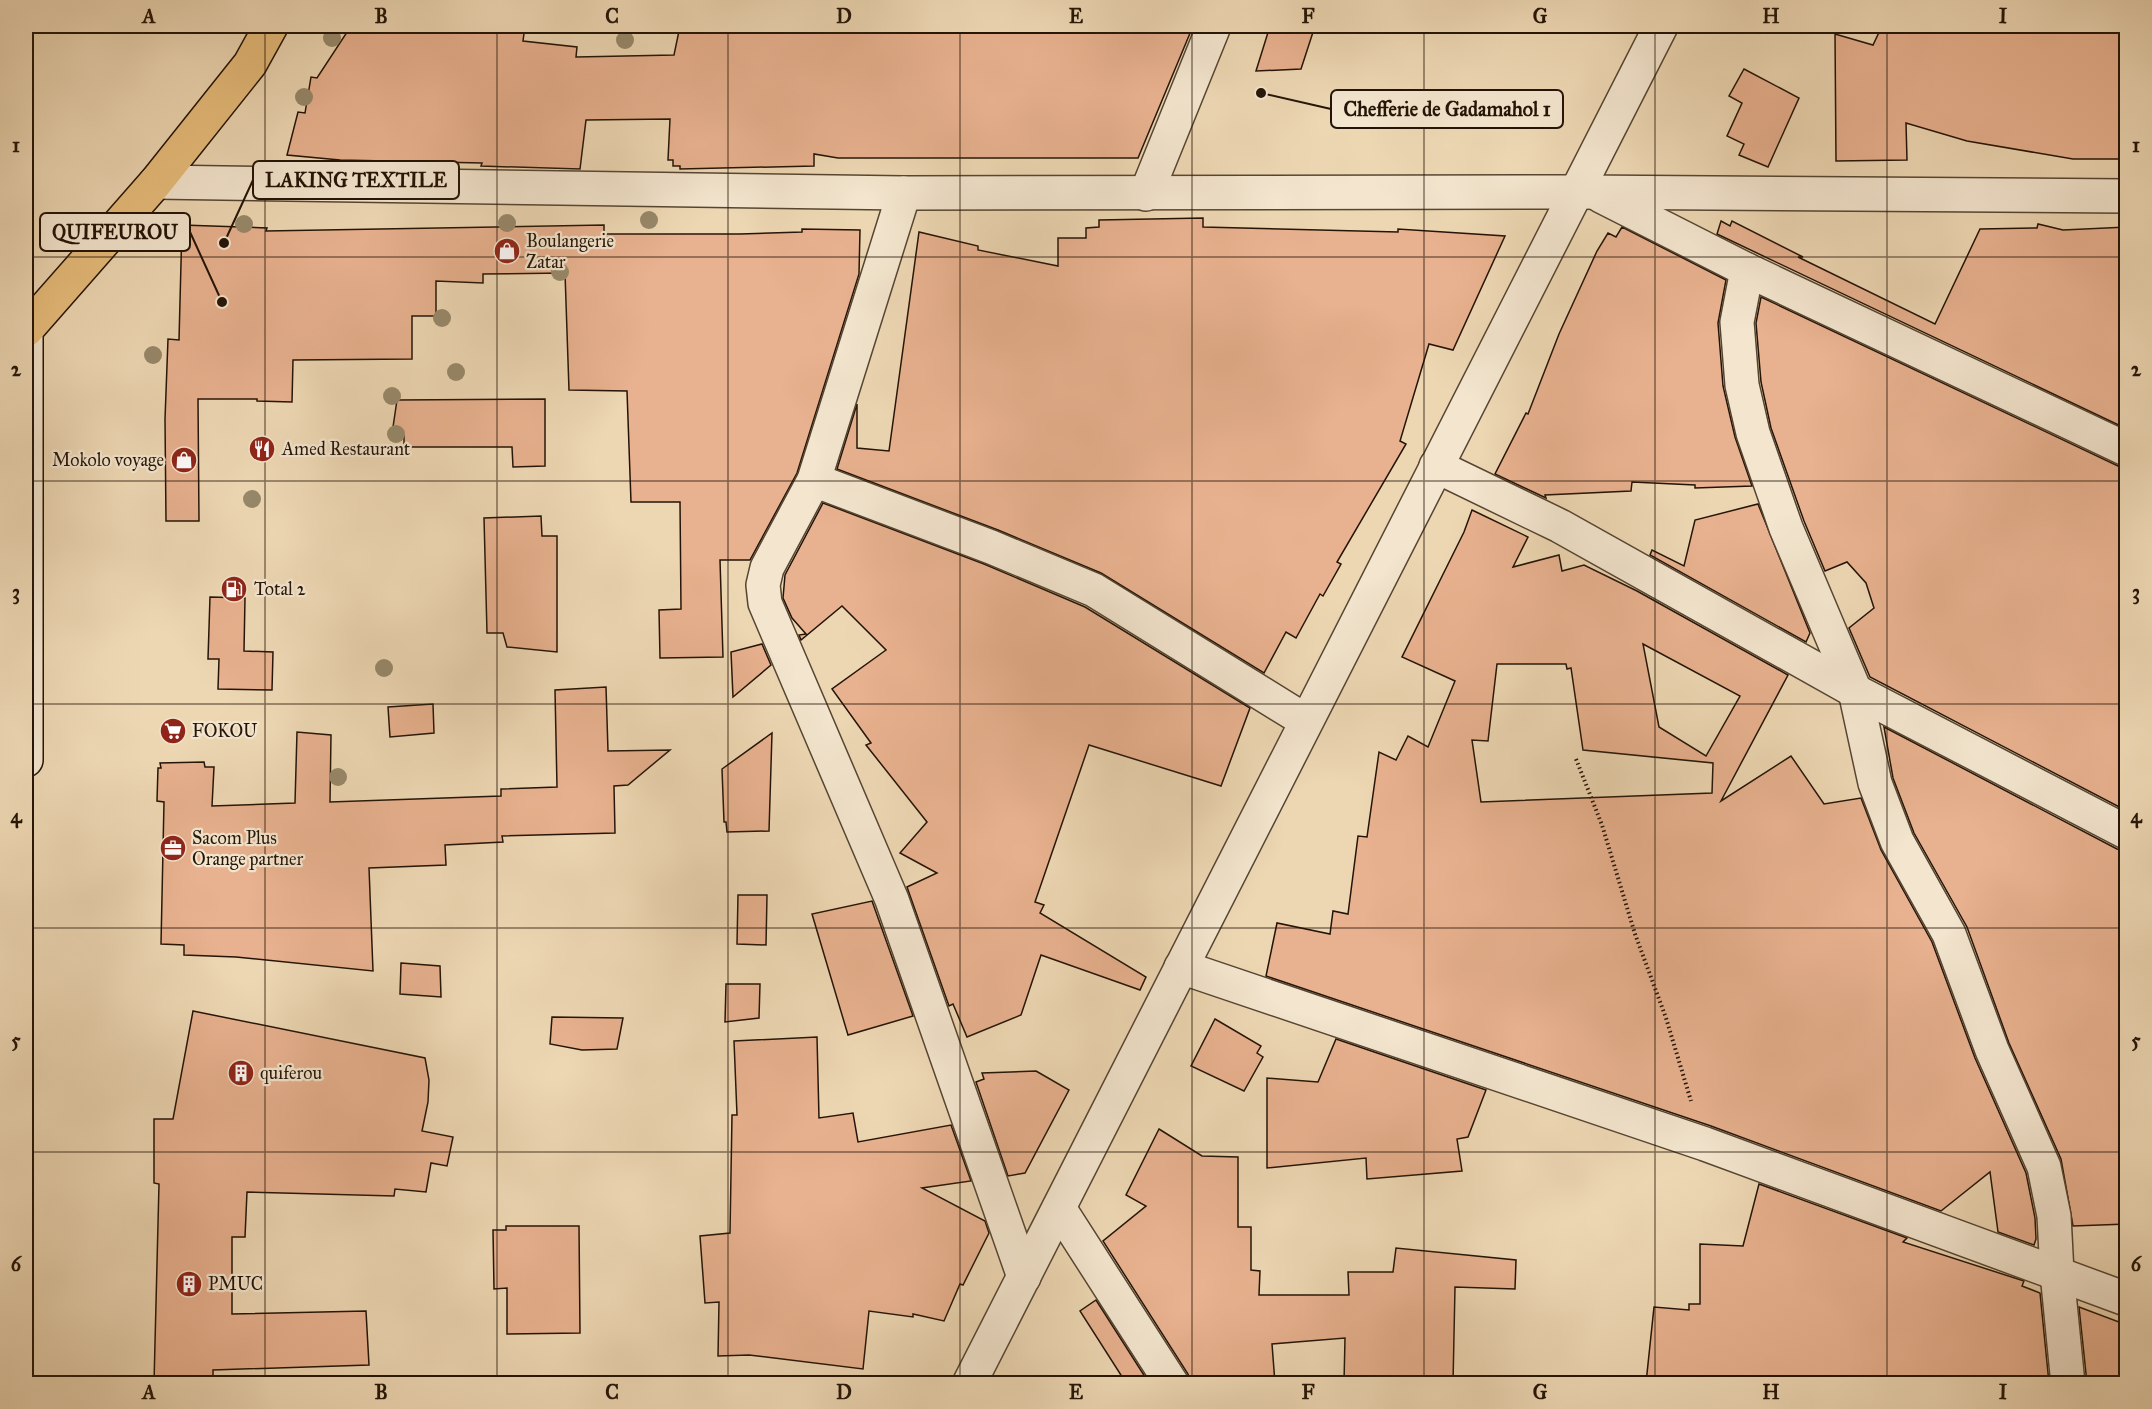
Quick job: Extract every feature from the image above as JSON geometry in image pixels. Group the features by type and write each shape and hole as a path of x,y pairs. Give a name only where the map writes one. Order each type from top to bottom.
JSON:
{"main road":[{"path":"26,330 156,182 250,64 271,26"}],"street":[{"path":"1146,194 1214,26"},
{"path":"969,1383 1436,466 1586,193 1661,26"},
{"path":"156,182 904,193 2127,196"},
{"path":"904,193 814,480 767,568 764,585 765,603 892,900 1024,1277"},
{"path":"1586,193 2127,449"},
{"path":"1747,270 1737,322 1742,385 1753,433 1785,528 1855,691 1875,783 1896,841 1949,934 1992,1050 2044,1167 2054,1216 2068,1383"},
{"path":"26,338 26,760"},
{"path":"1436,466 1560,526 1855,691 2127,832"},
{"path":"814,480 991,547 1094,590 1306,721"},
{"path":"1181,967 1705,1144 2127,1299"},
{"path":"1059,1208 1172,1383"}],"path":[{"path":"1576,759 1602,825 1635,934 1666,1018 1705,1144"}],"building":[{"path":"351,26 525,26 523,41 577,47 576,57 674,55 680,26 1193,26 1138,158 838,158 814,154 814,166 680,169 680,166 673,166 673,160 668,160 670,119 586,120 580,169 481,166 482,163 340,160 287,155 298,112 305,113 311,77 317,78"},
{"path":"1270,26 1315,26 1301,69 1256,71"},
{"path":"1882,26 2127,26 2127,159 2073,159 1967,141 1906,123 1907,160 1836,161 1835,34 1873,45"},
{"path":"1744,69 1799,98 1768,167 1739,155 1744,144 1727,136 1742,103 1729,96"},
{"path":"1203,218 1203,227 1398,232 1398,229 1505,236 1453,350 1429,344 1400,441 1406,444 1337,562 1341,564 1323,596 1320,594 1296,638 1286,632 1264,673 1101,573 998,530 837,469 857,404 857,448 889,451 919,232 978,246 978,250 1058,266 1058,238 1086,238 1086,228 1099,227 1099,220"},
{"path":"1721,221 1730,226 1732,221 1803,257 1798,257 1935,324 1980,229 2037,228 2038,224 2063,230 2127,227 2127,429 1717,234"},
{"path":"182,225 267,228 266,231 604,225 604,234 740,234 802,232 802,229 860,230 859,274 797,473 750,560 720,560 723,657 660,658 659,610 681,609 680,502 631,502 627,391 569,390 565,273 483,274 483,283 436,281 436,316 412,316 412,359 293,360 292,402 257,401 257,399 198,399 199,521 166,521 165,419 168,339 179,340"},
{"path":"1622,227 1726,280 1718,323 1723,386 1735,437 1752,486 1695,488 1695,485 1632,482 1631,491 1545,495 1546,498 1495,474 1526,413 1528,414 1559,334 1597,251 1608,233 1616,237"},
{"path":"1761,297 2118,466 2127,468 2127,811 1870,677 1849,628 1874,608 1866,583 1847,562 1825,571 1804,521 1771,428 1761,382 1756,323"},
{"path":"545,399 545,466 513,467 512,447 404,447 404,436 392,434 397,400"},
{"path":"823,503 984,564 1085,607 1250,708 1221,786 1089,745 1035,902 1044,905 1040,913 1146,977 1140,990 1041,955 1021,1015 967,1037 953,1004 949,1006 907,887 937,873 900,853 927,822 866,745 871,743 832,689 886,650 842,606 801,640 799,635 806,634 792,618 783,598 785,575"},
{"path":"1758,504 1810,633 1806,642 1650,555 1652,550 1684,566 1695,520"},
{"path":"1472,510 1528,537 1513,567 1559,555 1562,571 1584,565 1637,591 1788,675 1721,801 1791,756 1824,804 1861,798 1881,850 1932,942 1975,1058 2026,1173 2035,1218 2034,1245 1998,1232 1990,1172 1941,1211 1711,1126 1266,976 1277,923 1330,934 1333,911 1348,914 1358,836 1367,837 1379,752 1396,760 1408,736 1428,747 1455,681 1402,657 1464,532","holes":["1643,644 1740,696 1706,756 1659,727","1497,664 1566,664 1567,669 1571,668 1583,750 1713,763 1712,793 1481,802 1472,740 1488,741"]},
{"path":"541,516 542,536 557,536 557,652 507,647 503,633 487,633 484,518"},
{"path":"210,597 245,598 244,651 273,652 272,690 218,689 219,659 208,659"},
{"path":"762,644 771,665 733,697 731,652"},
{"path":"606,687 608,751 670,750 628,785 614,786 615,833 502,836 503,842 445,845 446,865 369,868 373,971 236,957 184,955 184,945 161,944 164,802 157,801 160,763 204,762 205,767 214,767 212,806 295,803 297,732 331,735 330,802 501,796 501,789 557,787 555,690"},
{"path":"433,704 434,733 390,737 388,707"},
{"path":"1884,727 2117,849 2127,851 2127,1224 2073,1226 2061,1159 2009,1043 1967,927 1914,833 1893,778"},
{"path":"772,733 769,831 727,832 726,822 724,822 722,769"},
{"path":"738,895 767,895 766,945 737,944"},
{"path":"872,901 913,1016 848,1035 812,914"},
{"path":"401,963 440,966 441,997 400,994"},
{"path":"726,984 760,984 759,1018 725,1022"},
{"path":"193,1011 425,1058 429,1080 428,1102 422,1131 453,1137 447,1166 431,1163 426,1192 395,1189 394,1196 247,1192 245,1237 232,1237 232,1314 366,1311 369,1365 213,1370 213,1383 154,1383 159,1184 154,1183 154,1119 173,1119"},
{"path":"552,1017 623,1018 617,1049 582,1050 550,1044"},
{"path":"1215,1019 1261,1046 1257,1053 1263,1057 1244,1091 1191,1066"},
{"path":"817,1037 819,1118 853,1113 858,1142 951,1125 971,1181 922,1188 985,1221 989,1233 963,1285 960,1284 944,1321 913,1314 913,1317 869,1311 863,1369 749,1355 718,1356 719,1302 705,1303 700,1236 730,1233 732,1115 737,1115 734,1041"},
{"path":"1336,1039 1486,1090 1468,1137 1457,1139 1462,1171 1367,1179 1366,1158 1267,1168 1267,1078 1318,1082"},
{"path":"1036,1071 1069,1090 1025,1173 1008,1176 976,1082 984,1079 982,1073"},
{"path":"1159,1129 1202,1156 1238,1157 1238,1227 1251,1227 1251,1270 1260,1271 1259,1295 1349,1295 1348,1272 1393,1272 1396,1248 1516,1260 1515,1289 1455,1287 1453,1383 1344,1383 1345,1338 1272,1344 1275,1383 1191,1383 1188,1374 1103,1241 1146,1206 1126,1195"},
{"path":"1759,1184 1907,1238 1903,1242 2024,1281 2022,1286 2040,1293 2049,1383 1646,1383 1654,1307 1689,1310 1689,1304 1700,1304 1700,1244 1743,1246"},
{"path":"506,1226 579,1226 580,1333 507,1334 507,1288 494,1289 493,1230 506,1230"},
{"path":"1096,1300 1149,1383 1126,1383 1080,1311"},
{"path":"2079,1307 2127,1325 2127,1381 2087,1383"}],"place":[{"name":"Chefferie de Gadamahol 1","path":"1261,93"},
{"name":"LAKING TEXTILE","path":"224,243"},
{"name":"Boulangerie Zatar","path":"507,251"},
{"name":"QUIFEUROU","path":"222,302"},
{"name":"Amed Restaurant","path":"262,449"},
{"name":"Mokolo voyage","path":"184,460"},
{"name":"Total 2","path":"234,589"},
{"name":"FOKOU","path":"173,731"},
{"name":"Sacom Plus Orange partner","path":"173,848"},
{"name":"quiferou","path":"241,1073"},
{"name":"PMUC","path":"189,1284"}]}
